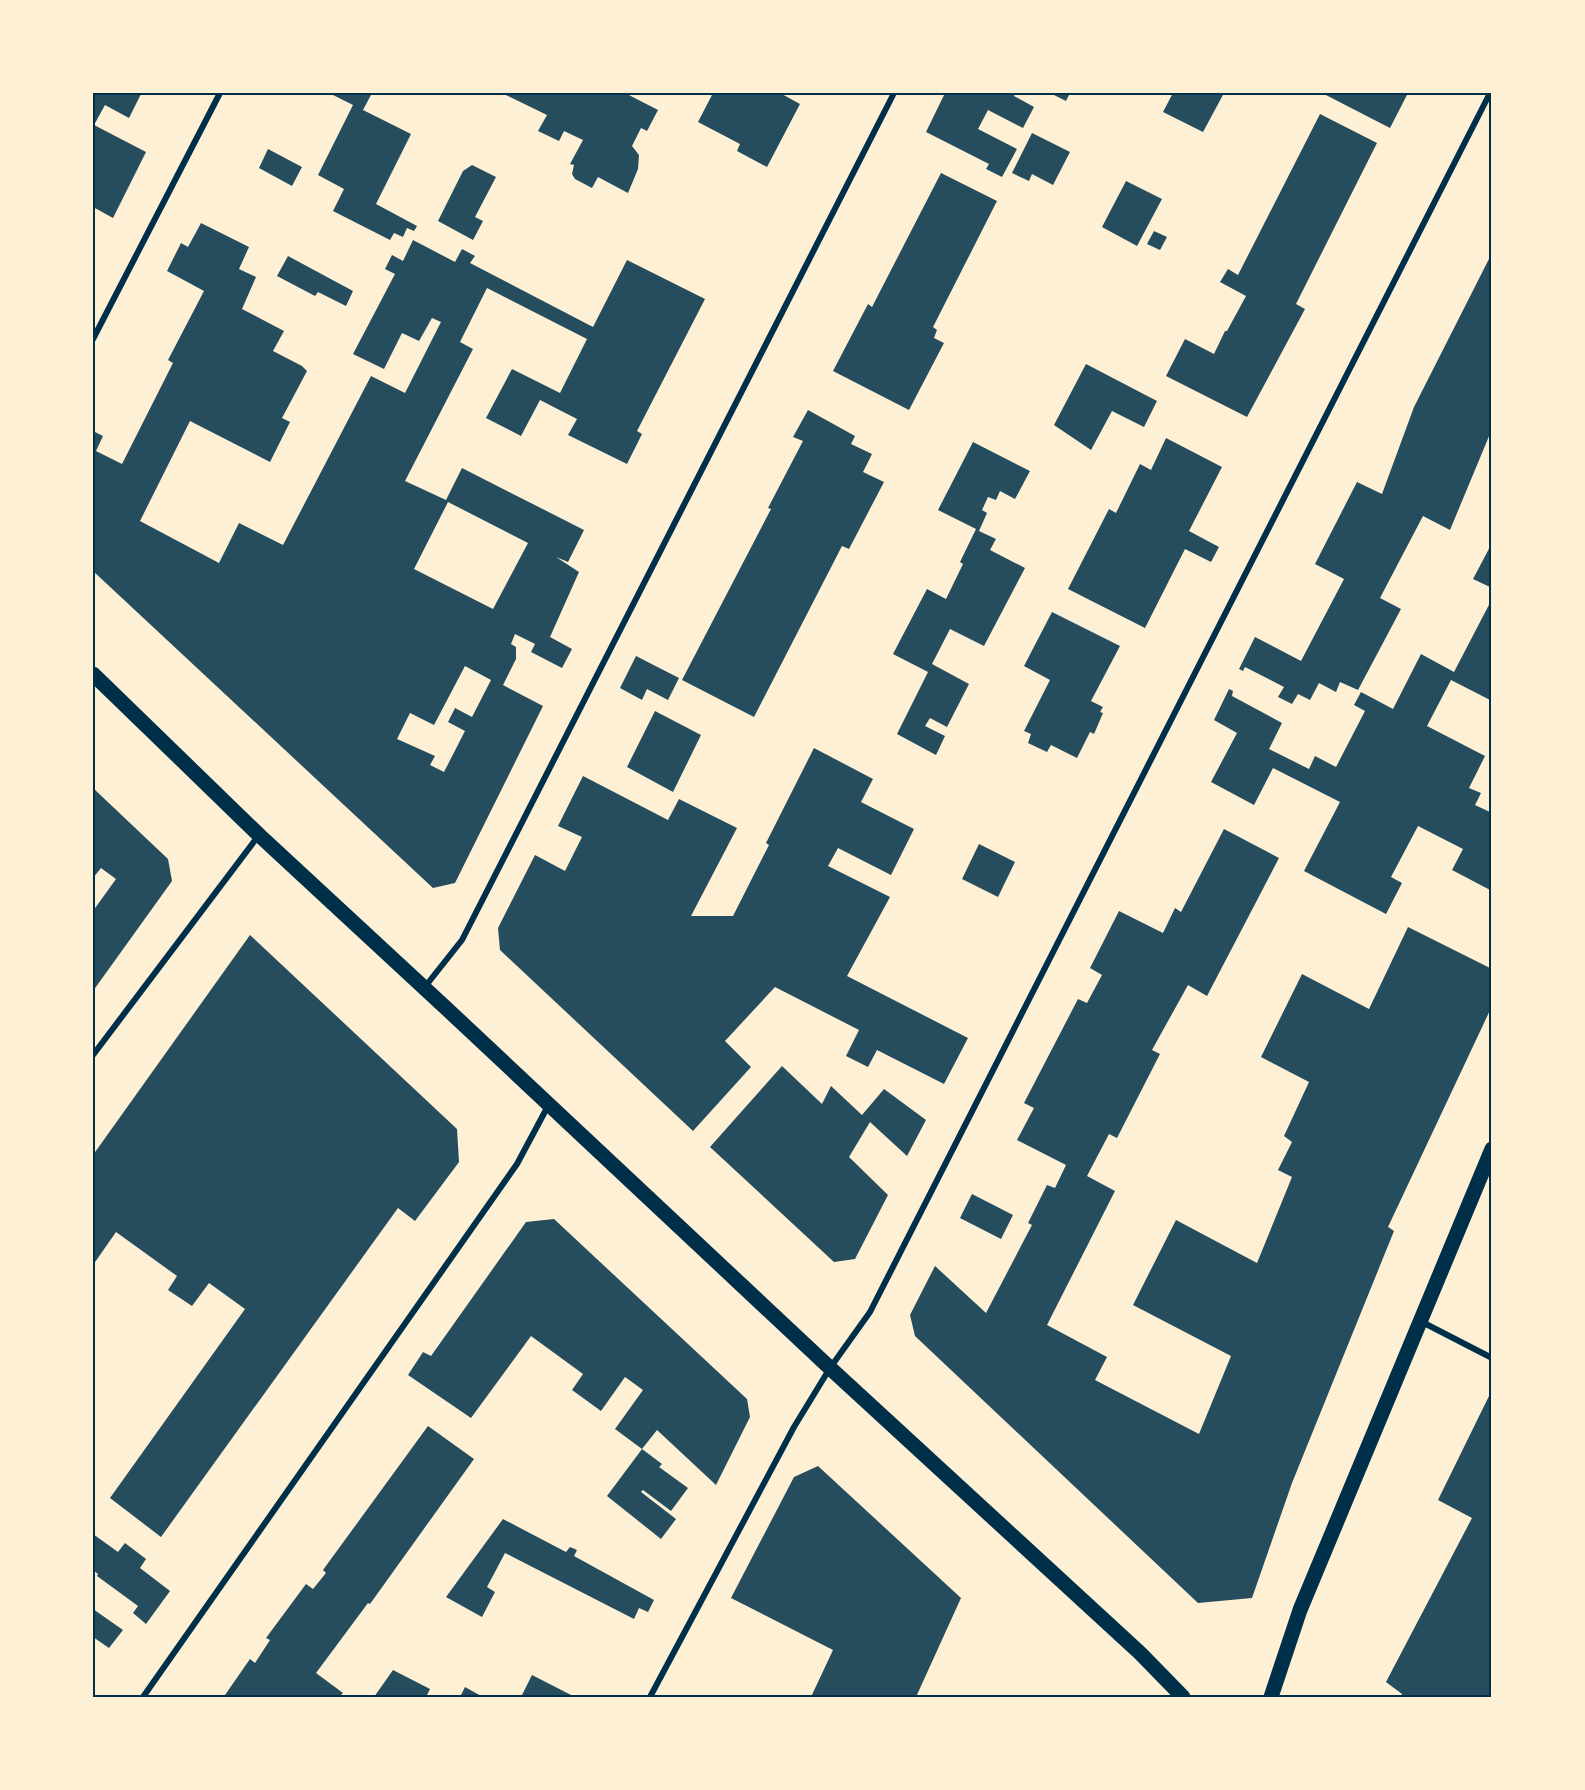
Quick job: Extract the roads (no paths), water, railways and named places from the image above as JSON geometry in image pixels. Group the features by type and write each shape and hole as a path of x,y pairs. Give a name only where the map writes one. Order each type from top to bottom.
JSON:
{"main road":[{"path":"93,674 259,835 830,1368 1140,1653 1183,1697"},
{"path":"1271,1697 1300,1610 1492,1149"}],"street":[{"path":"93,339 220,93"},
{"path":"424,989 462,940 894,93"},
{"path":"650,1697 794,1427 830,1368 870,1312 1490,93"},
{"path":"93,1055 259,835"},
{"path":"143,1697 517,1164 548,1105"},
{"path":"1421,1322 1492,1358"}]}
